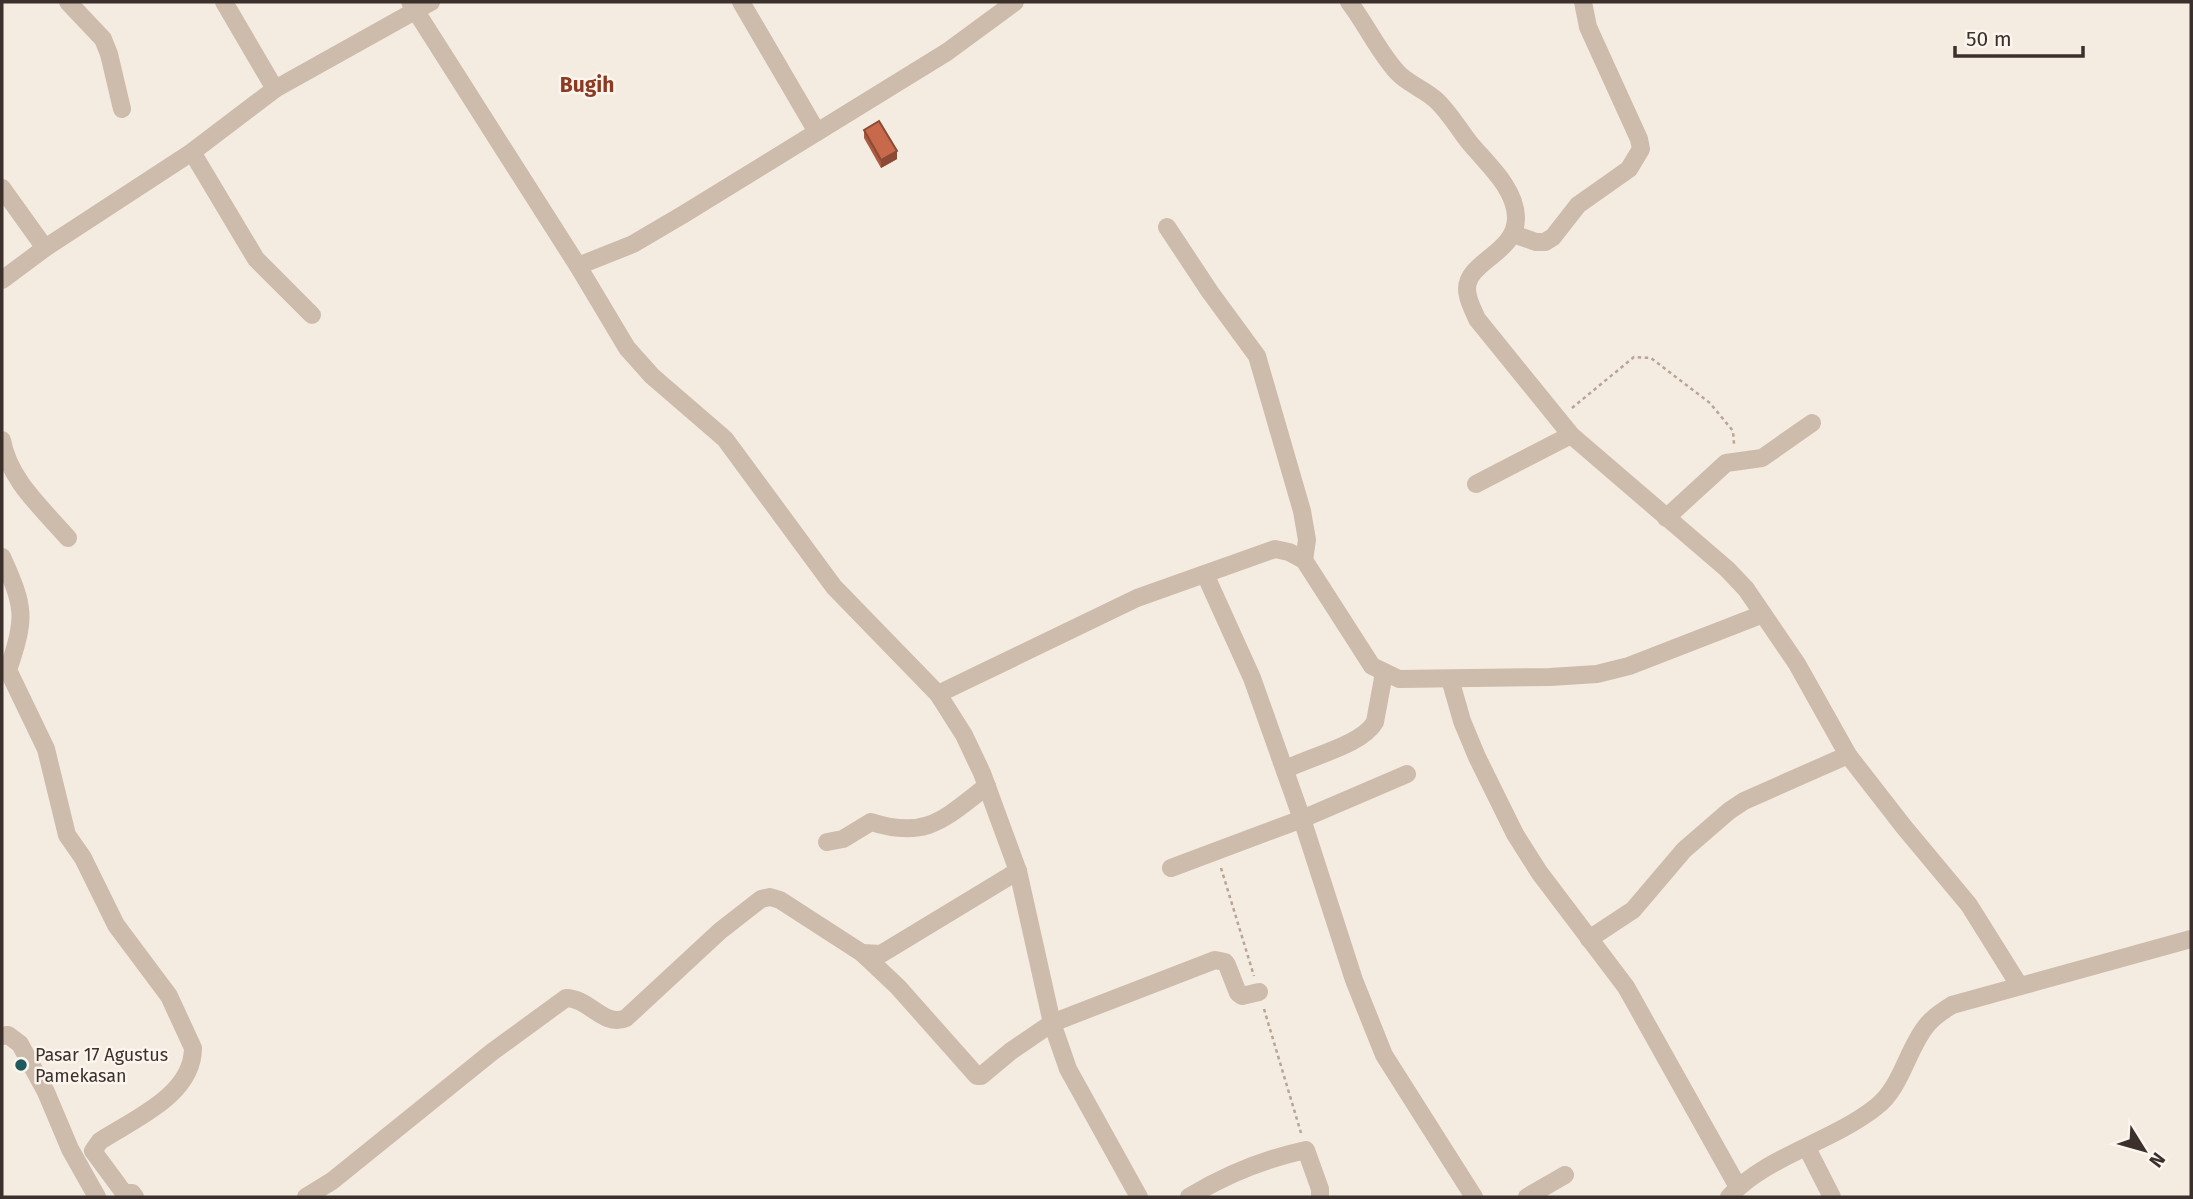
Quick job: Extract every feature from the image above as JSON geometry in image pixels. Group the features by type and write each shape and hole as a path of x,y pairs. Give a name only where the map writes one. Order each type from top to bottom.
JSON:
{"street":[{"path":"68,2 103,40 122,109"},
{"path":"224,2 275,89"},
{"path":"2,280 45,248 192,152 275,89 412,7 431,2"},
{"path":"741,2 817,132"},
{"path":"579,266 633,244 947,52 1014,2"},
{"path":"1349,2 1394,68 1438,101 1502,182 1512,200 1516,218 1513,234 1503,248 1469,279 1468,300 1477,319 1571,435 1727,569 1746,589 1797,664 1848,755 1969,905 2019,985"},
{"path":"1513,234 1536,242 1545,242 1553,237 1578,205 1629,169 1641,149 1639,139 1588,27 1583,2"},
{"path":"412,7 579,266 627,348 652,376 725,439 834,587 938,694 964,736 987,786 1018,871 1052,1023 1068,1069 1136,1196"},
{"path":"192,152 256,259 312,315"},
{"path":"2,188 45,248"},
{"path":"1167,227 1257,356 1302,511 1307,540 1304,560"},
{"path":"1666,518 1726,463 1762,458 1812,423"},
{"path":"1476,484 1571,435"},
{"path":"2,440 5,456 14,475 68,538"},
{"path":"938,694 1137,598 1275,549 1289,552 1304,560 1372,666 1399,679 1597,674 1629,666 1763,614"},
{"path":"2,557 18,593 22,614 18,639 5,671 46,749 67,835 83,858 116,925 169,996 193,1048 186,1077 170,1095 100,1141 93,1151 124,1194 132,1194 135,1197"},
{"path":"1205,574 1252,678 1303,819 1354,980 1384,1055 1474,1197"},
{"path":"1285,770 1359,738 1371,729 1375,722 1384,673"},
{"path":"1450,679 1477,757 1515,834 1539,872 1626,987 1734,1192 1766,1167 1807,1148 1878,1105 1894,1086 1925,1027 1952,1005 2191,939"},
{"path":"1589,939 1633,910 1684,850 1729,811 1744,801 1848,755"},
{"path":"1171,868 1303,819 1407,774"},
{"path":"827,842 843,839 871,822 890,828 919,828 940,822 987,786"},
{"path":"862,953 881,954 1018,871"},
{"path":"306,1197 332,1181 492,1052 566,999 580,1001 610,1020 619,1021 626,1018 720,931 761,899 770,897 780,900 862,953 898,987 977,1076 981,1076 1052,1023 1215,960 1225,962 1238,993 1242,996 1259,992"},
{"path":"2,1036 8,1035 20,1044 46,1092 70,1149 97,1197"},
{"path":"1807,1148 1832,1197"},
{"path":"1189,1197 1251,1165 1306,1150 1320,1189 1320,1197"},
{"path":"1527,1197 1565,1175"},
{"path":"332,1181 342,1197"}],"path":[{"path":"1558,420 1634,357 1651,358 1710,403 1733,431 1734,445 1726,463"}],"building":[{"path":"879,121 897,151 881,160 864,130"}],"place":[{"name":"Pasar 17 Agustus Pamekasan","path":"21,1065"}],"district":[{"name":"Bugih","path":"587,85"}]}
